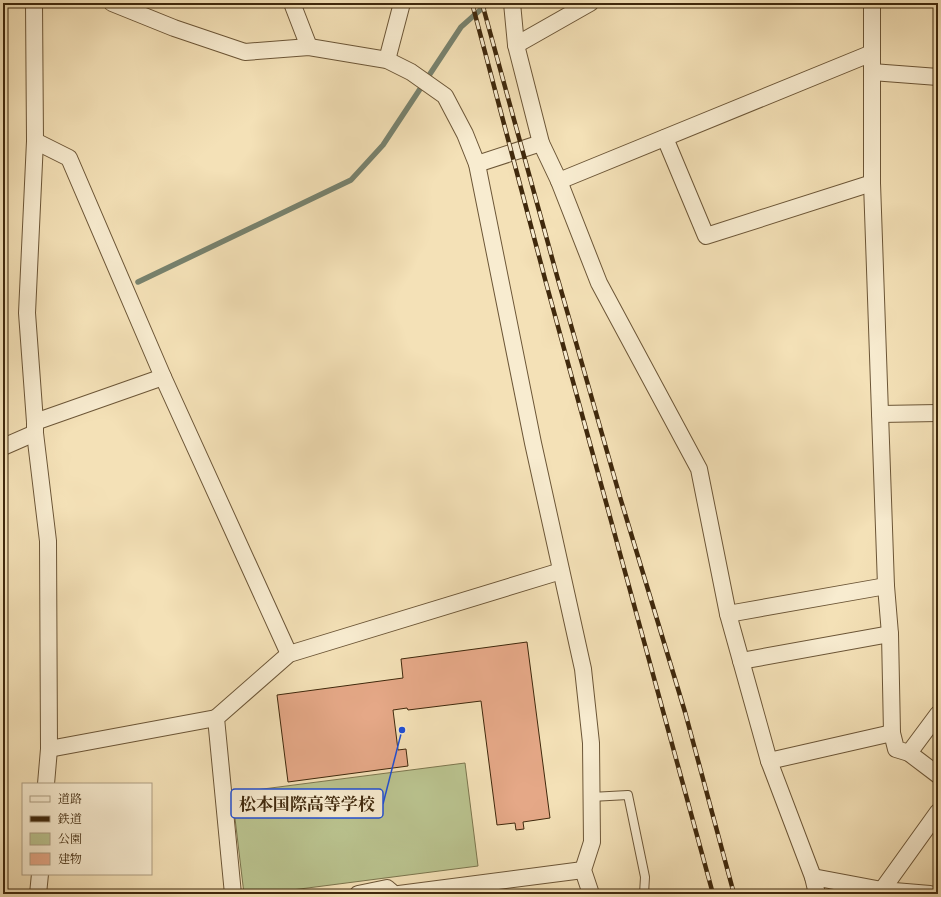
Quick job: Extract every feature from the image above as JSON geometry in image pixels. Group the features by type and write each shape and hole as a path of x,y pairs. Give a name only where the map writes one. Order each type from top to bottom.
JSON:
{"street":[{"path":"34,3 35,141 27,313 35,427 48,541 49,749 46,783"},
{"path":"112,3 174,28 245,52 309,47 388,60 411,72 445,96 465,134 477,164 532,443 583,669 591,743 592,797 592,842 583,870 591,894"},
{"path":"292,3 309,47"},
{"path":"388,60 402,3"},
{"path":"512,3 516,45 541,143 559,181 599,283 699,469 728,614 741,661 769,761 813,877 817,894"},
{"path":"516,45 590,3"},
{"path":"872,3 872,183 886,586 890,634 892,733 896,749 909,753 938,775"},
{"path":"559,181 872,53"},
{"path":"872,72 938,77"},
{"path":"665,138 706,236 872,183"},
{"path":"35,141 69,158 163,377 289,654"},
{"path":"477,164 541,143"},
{"path":"3,447 35,427 163,377"},
{"path":"880,414 938,413"},
{"path":"49,749 216,718 289,654 561,571"},
{"path":"728,614 886,586"},
{"path":"741,661 890,634"},
{"path":"909,753 938,714"},
{"path":"216,718 233,894"},
{"path":"769,761 892,733"},
{"path":"882,890 938,812"},
{"path":"399,894 583,870"},
{"path":"38,894 40,875"},
{"path":"813,877 882,890 930,894"},
{"path":"358,894 387,888 394,894"}],"lane":[{"path":"592,797 628,795 646,877 644,894"}],"green space":[{"path":"465,763 478,866 261,894 244,894 232,793"}],"building":[{"path":"527,642 550,818 523,822 524,829 516,830 515,823 497,825 481,701 408,710 407,708 393,710 398,750 406,749 408,766 288,782 277,695 403,678 401,659"}],"waterway":[{"path":"138,282 351,180 383,145 461,27 488,3"}],"railway":[{"path":"472,3 545,279 713,894"},
{"path":"482,3 557,276 620,497 685,712 734,894"}],"place":[{"name":"松本国際高等学校","path":"402,730"}]}
